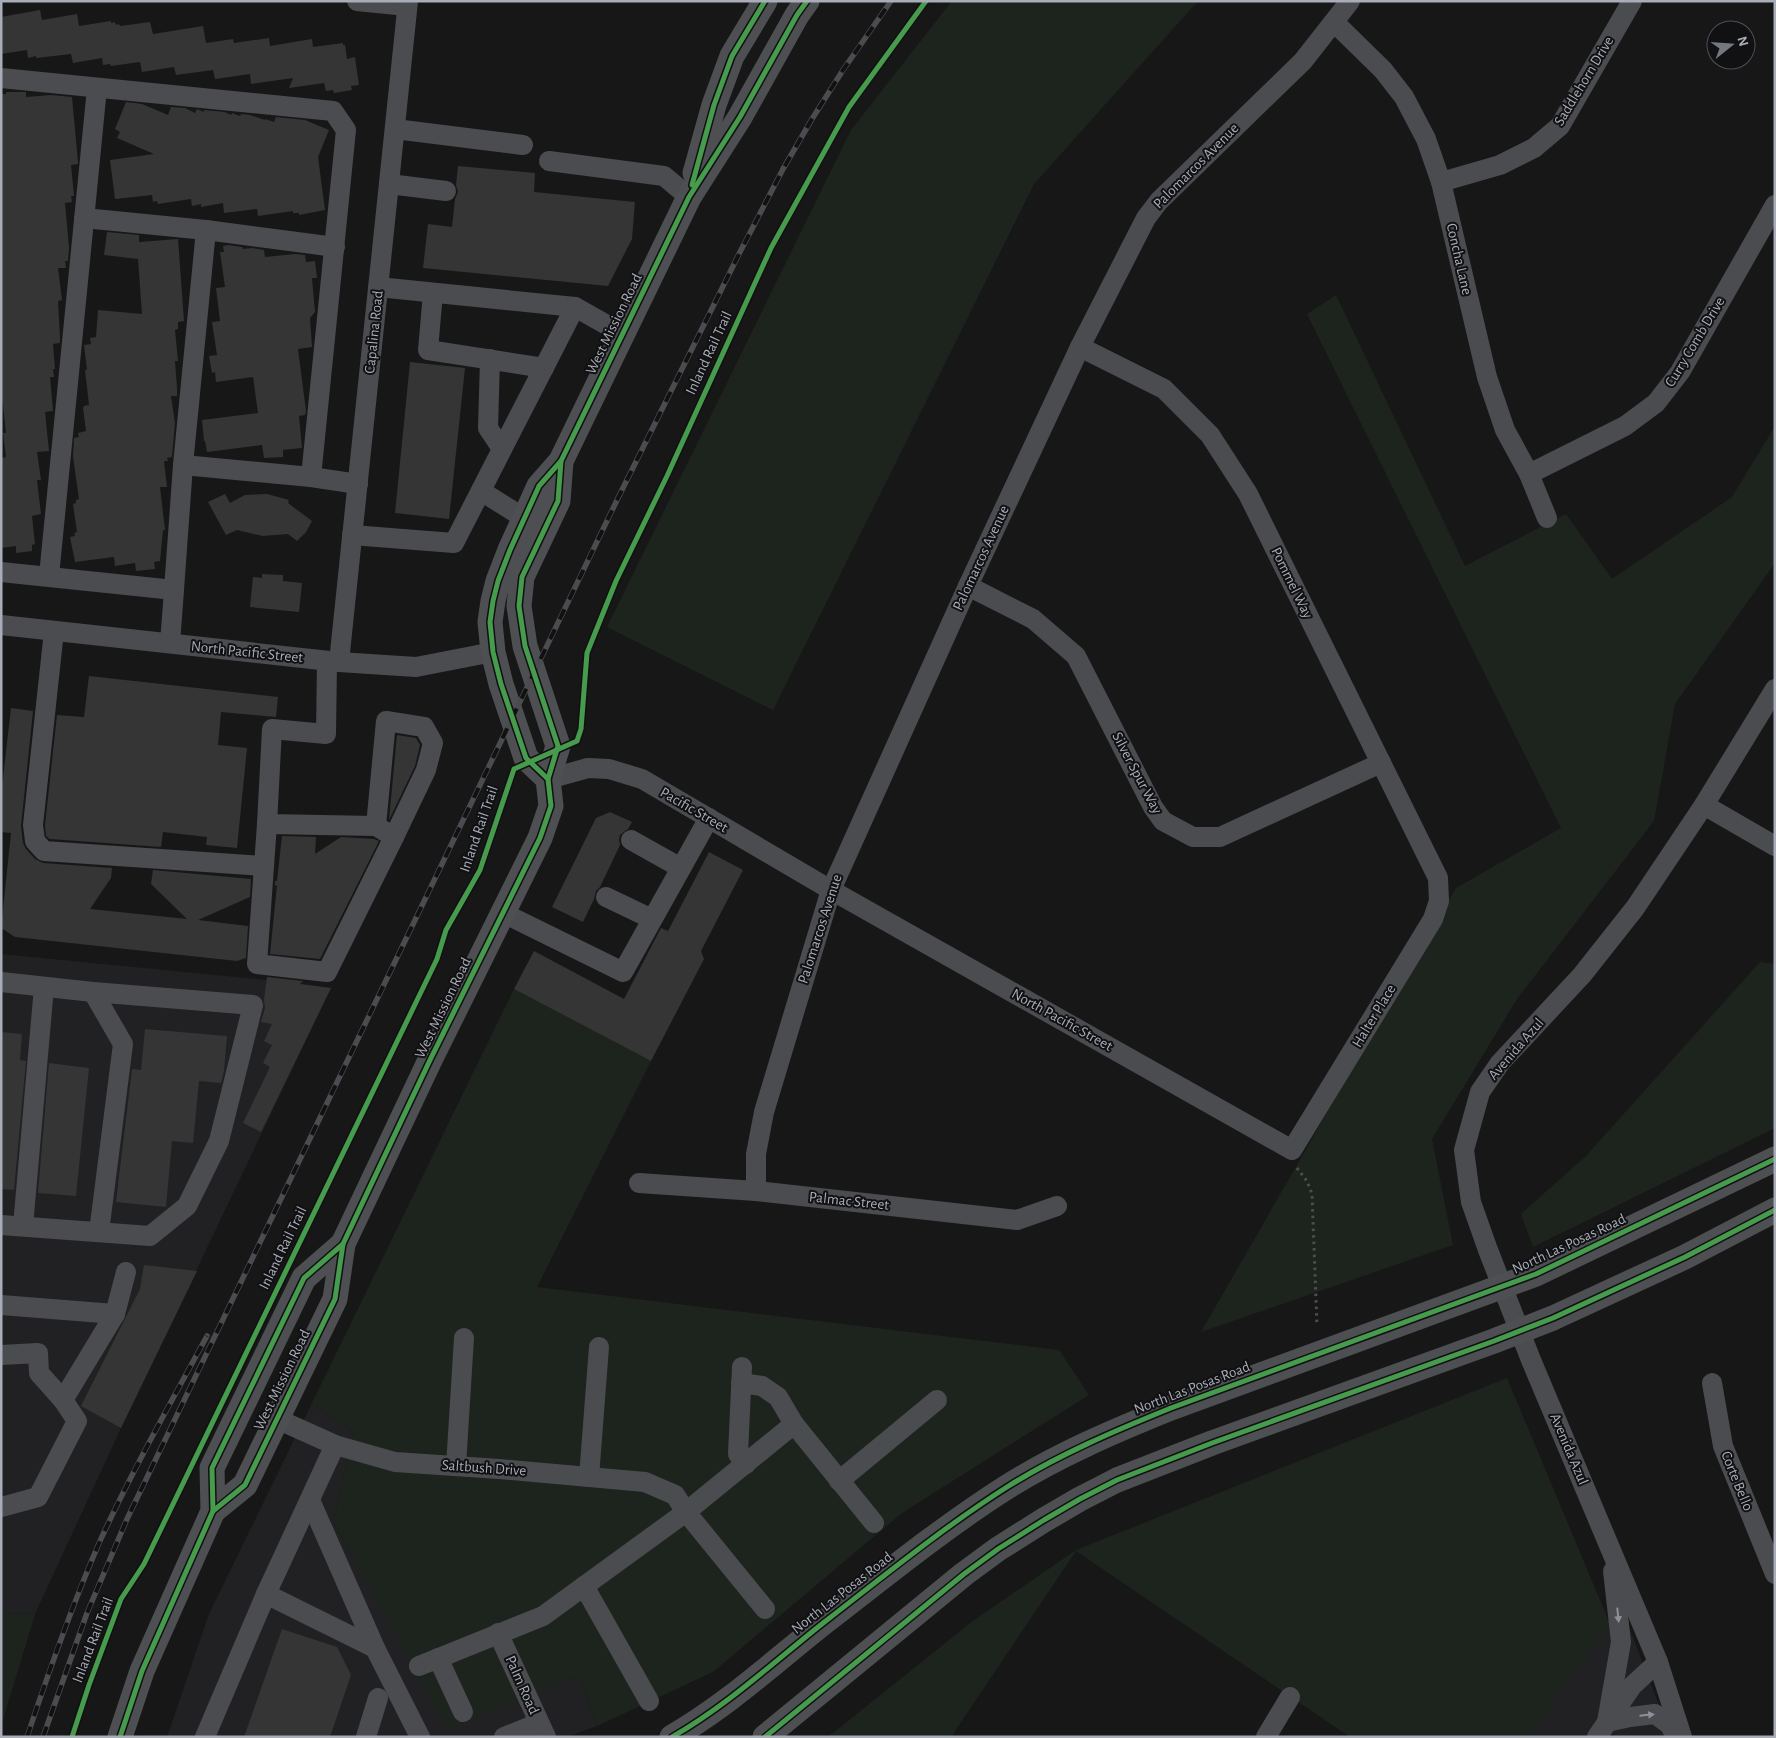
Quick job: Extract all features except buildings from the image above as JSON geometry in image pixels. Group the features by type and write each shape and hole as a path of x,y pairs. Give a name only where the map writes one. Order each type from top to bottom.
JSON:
{"main road":[{"name":"West Mission Road","path":"689,197 717,94 732,56 765,1"},
{"name":"West Mission Road","path":"548,779 526,758 501,684 493,652 490,622 498,581 539,486 561,461 689,197 740,117 797,15 807,1"},
{"name":"West Mission Road","path":"120,1737 142,1671 213,1511 245,1485 335,1299 343,1244 430,1060 540,838 551,806 548,779 558,746 525,646 519,606 522,577 558,501 561,461"},
{"name":"North Las Posas Road","path":"672,1737 712,1711 745,1686 957,1520 1007,1487 1061,1456 1119,1429 1171,1408 1503,1287 1568,1260 1775,1159"},
{"path":"764,1737 964,1574 998,1549 1080,1499 1117,1480 1212,1442 1553,1318 1685,1258 1775,1210"},
{"name":"West Mission Road","path":"213,1511 212,1468 304,1278 343,1244"},
{"path":"276,1419 264,1414 262,1409 263,1401 297,1331 295,1297"}],"street":[{"path":"356,1 408,4"},
{"name":"Palomarcos Avenue","path":"756,1191 756,1154 764,1112 831,890 968,586 1080,347 1146,218 1159,201 1302,61 1350,1"},
{"name":"Saddlehorn Drive","path":"1442,182 1500,165 1534,148 1560,126 1632,1"},
{"name":"Capalina Road","path":"266,824 272,729 326,734 333,662 358,484 408,4"},
{"name":"Concha Lane","path":"1334,22 1383,70 1404,97 1426,138 1442,182 1487,377 1505,430 1528,474 1547,518"},
{"path":"1,78 333,111 346,130 311,477"},
{"path":"49,576 97,88"},
{"path":"394,129 523,145"},
{"path":"549,161 664,176 689,197"},
{"path":"389,184 446,191"},
{"name":"Curry Comb Drive","path":"1528,474 1625,426 1656,403 1680,372 1775,205"},
{"path":"84,218 206,230 335,247"},
{"path":"170,643 183,465 206,230"},
{"path":"378,287 574,307 623,334"},
{"path":"434,293 428,350 544,368"},
{"path":"352,535 454,542 574,307"},
{"name":"Pommel Way","path":"1080,347 1164,390 1210,436 1248,494 1438,878"},
{"path":"490,359 488,428 502,449"},
{"path":"183,465 311,477 358,484"},
{"path":"481,491 524,518"},
{"path":"1,572 174,590"},
{"name":"Silver Spur Way","path":"968,586 1033,619 1076,656 1153,807 1163,821 1193,837 1220,837 1381,763"},
{"name":"North Pacific Street","path":"1,625 333,662 416,667 493,652"},
{"path":"54,630 33,825 35,841 44,851 264,866"},
{"name":"Avenida Azul","path":"1682,1737 1658,1662 1520,1331 1471,1202 1464,1150 1480,1092 1500,1063 1582,975 1635,908 1704,805 1775,689"},
{"path":"376,826 386,721 424,727 433,744 426,770 394,837 327,972 257,964 266,824 376,826 394,837"},
{"name":"Pacific Street","path":"548,779 588,768 609,769 642,780 831,890"},
{"path":"1704,805 1775,846"},
{"path":"503,913 623,972 709,818"},
{"path":"631,840 681,868"},
{"name":"Halter Place","path":"1292,1150 1434,919 1439,901 1438,878"},
{"name":"North Pacific Street","path":"831,890 1292,1150"},
{"path":"606,897 652,919"},
{"path":"1,982 93,992 253,1005 218,1141 187,1206 150,1236 1,1224"},
{"path":"23,1226 44,987"},
{"path":"93,992 123,1044 99,1232"},
{"name":"Palmac Street","path":"639,1183 756,1191 1017,1220 1057,1206"},
{"path":"63,1400 115,1314 126,1272"},
{"path":"1,1305 115,1314"},
{"path":"456,1466 464,1338"},
{"path":"589,1477 599,1347"},
{"path":"1,1355 38,1353 39,1373 63,1400 77,1421 38,1497 1,1507"},
{"path":"746,1464 738,1454 742,1375 778,1397 794,1424 874,1523"},
{"name":"Corte Bello","path":"1712,1383 1723,1446 1775,1574"},
{"path":"839,1481 938,1400"},
{"name":"Saltbush Drive","path":"276,1419 335,1445 395,1462 645,1482 674,1495 765,1609"},
{"path":"419,1666 542,1616 686,1512 794,1424"},
{"path":"205,1737 266,1594 335,1445"},
{"path":"310,1500 375,1648 420,1737"},
{"path":"1602,1730 1621,1642 1611,1549"},
{"path":"584,1586 648,1701"},
{"path":"266,1594 375,1648"},
{"name":"Palm Road","path":"498,1633 542,1730"},
{"path":"438,1658 463,1712"},
{"path":"1602,1730 1632,1686 1658,1662"},
{"path":"1266,1737 1290,1697"},
{"path":"366,1737 378,1698"},
{"path":"1602,1730 1630,1717 1655,1714 1670,1725 1676,1737"},
{"path":"504,1737 542,1730"}],"path":[{"path":"1292,1150 1296,1166 1307,1181 1312,1194 1317,1326"}],"shaded area":[{"path":"952,1 1198,1 1034,184 773,710 607,627 851,130"},
{"path":"1336,295 1465,566 1566,514 1612,579 1732,497 1775,426 1775,563 1675,704 1654,821 1517,999 1432,1139 1453,1245 1201,1332 1456,888 1561,828 1307,314"},
{"path":"1,954 331,988 121,1428 35,1614 1,1613"},
{"path":"1760,962 1775,964 1775,1128 1533,1247 1521,1214 1586,1156"},
{"path":"514,989 651,1061 537,1287 1059,1350 1089,1395 902,1513 713,1672 597,1726 579,1676 448,1730 333,1521 354,1432 312,1403"},
{"path":"1507,1378 1610,1624 1527,1737 1350,1737 1076,1551 951,1737 828,1737 974,1620 1076,1550"},
{"path":"312,1403 354,1432 333,1521 448,1729 579,1676 597,1726 567,1737 167,1737 209,1614"},
{"path":"1621,1606 1671,1737 1526,1737"},
{"path":"1,1613 35,1614 1,1726"}],"railway":[{"path":"43,1737 87,1613 127,1519 618,498 783,169 843,70 891,1"},
{"path":"27,1737 61,1638 100,1541 138,1463 207,1336"}],"cycle path":[{"path":"692,185 714,105 732,56 765,1"},
{"path":"548,779 526,758 501,684 493,652 490,622 498,581 539,486 561,461 689,197 740,117 797,15 807,1"},
{"name":"Inland Rail Trail","path":"72,1737 121,1599 144,1564 437,959 446,930 480,870 514,769 577,741 581,729 587,653 616,581 667,476 771,248 849,107 926,1"},
{"path":"213,1511 245,1485 335,1299 343,1244 430,1060 540,838 551,806 548,779 558,746 525,646 519,606 522,577 558,501 561,461"},
{"path":"672,1737 713,1711 938,1535 984,1502 1046,1464 1171,1408 1536,1274 1775,1159"},
{"path":"765,1737 964,1574 998,1549 1080,1499 1117,1480 1212,1443 1553,1318 1685,1257 1775,1210"},
{"path":"120,1737 142,1671 213,1511 212,1468 304,1278 343,1244"}]}
